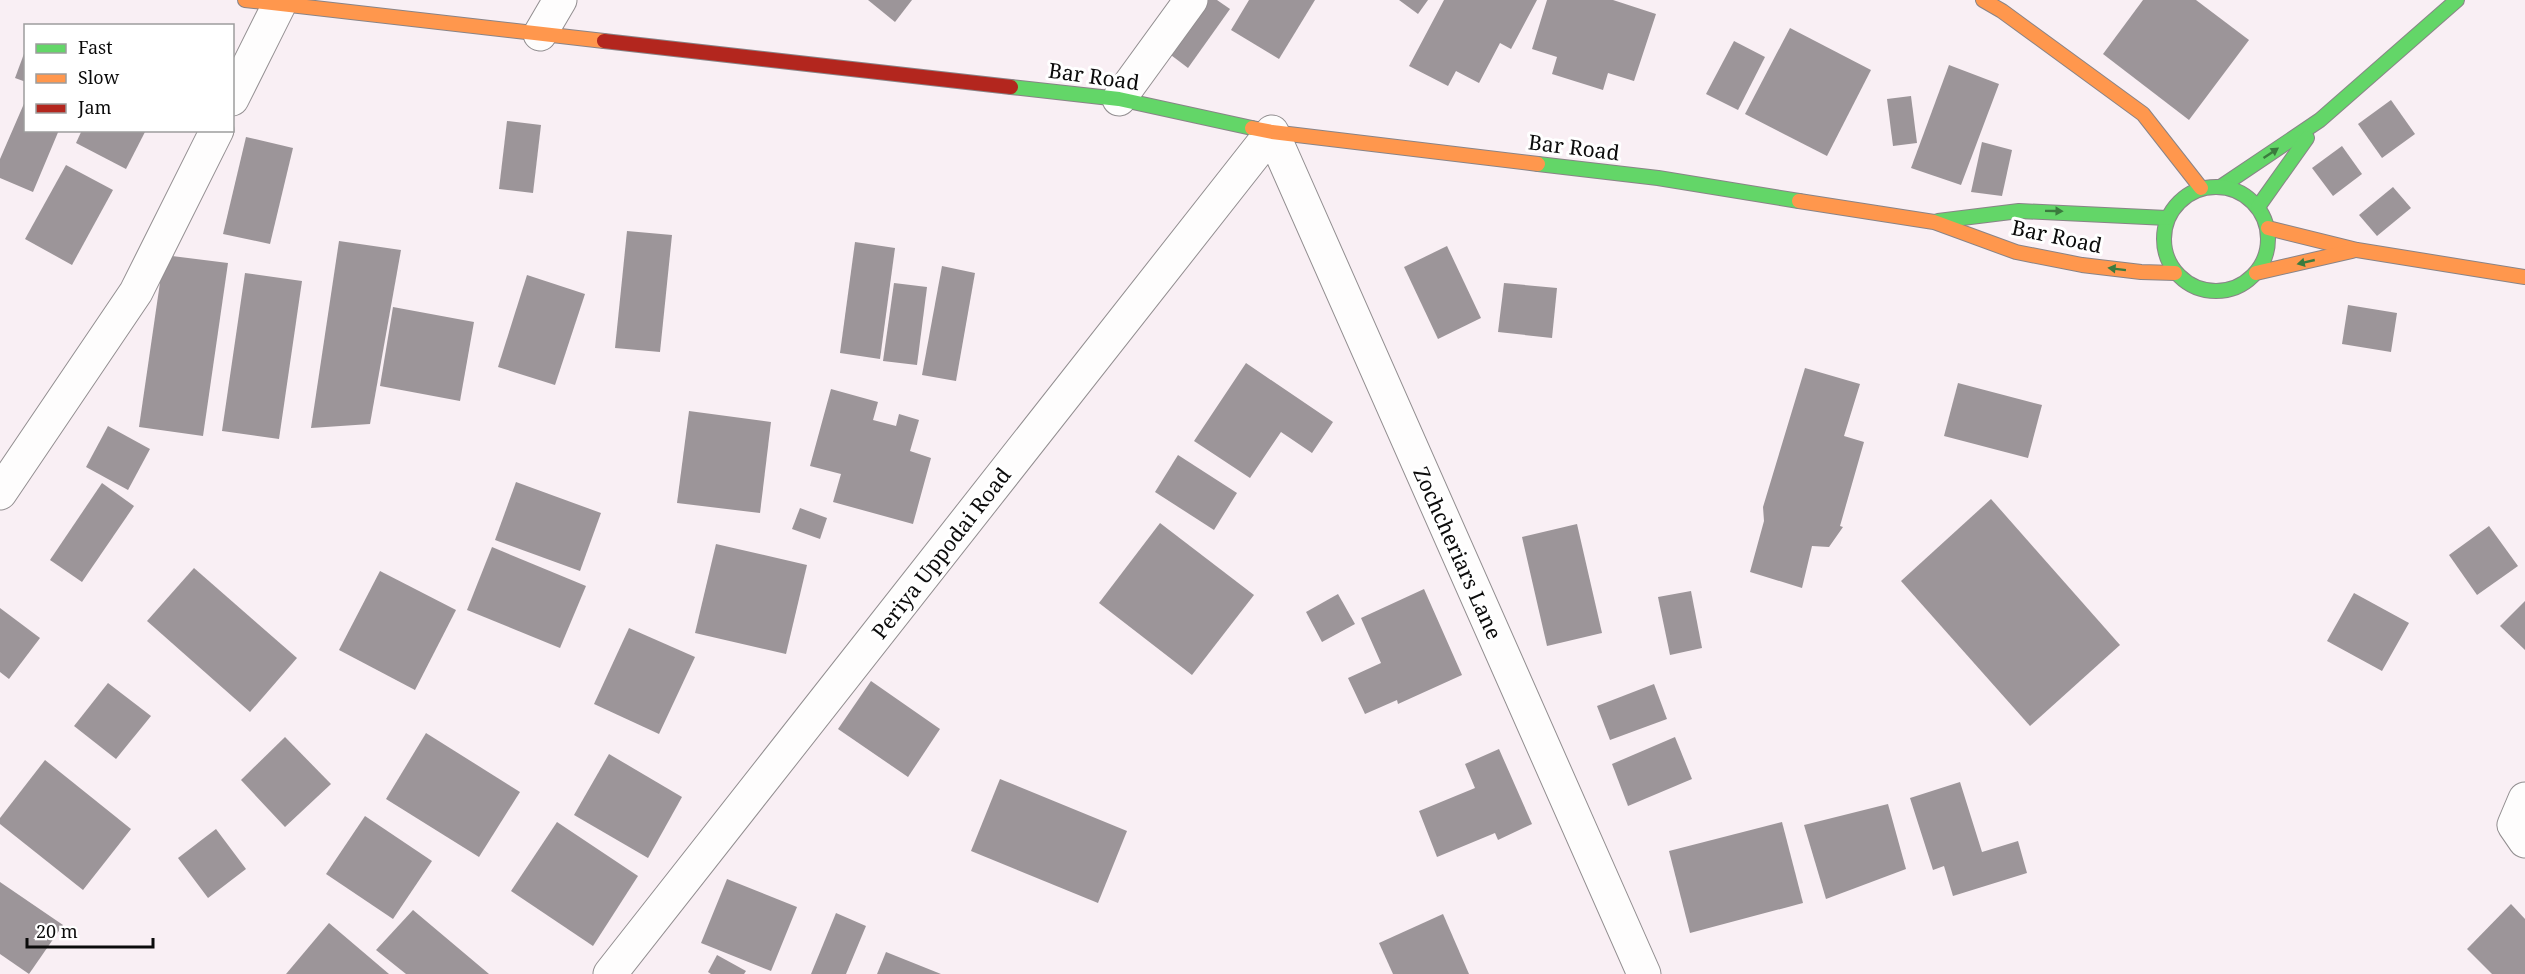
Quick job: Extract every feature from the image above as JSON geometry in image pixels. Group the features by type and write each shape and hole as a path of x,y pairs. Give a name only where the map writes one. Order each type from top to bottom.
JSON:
{"main road":[{"name":"Bar Road","path":"245,0 1119,99 1272,132 1658,178 1934,222 2016,252 2082,265 2141,272 2175,273"},
{"path":"1983,0 2002,11 2143,114 2201,188"},
{"path":"2222,186 2320,120 2457,0"},
{"path":"2258,207 2320,120"},
{"path":"2222,186 2243,194 2258,207 2268,228 2267,252 2256,273 2238,287 2216,292 2193,287 2175,273 2166,256 2163,236 2167,218 2181,199 2201,188 2222,186"},
{"name":"Bar Road","path":"1934,222 2019,211 2167,218"},
{"path":"2268,228 2356,250 2525,277"},
{"path":"2256,273 2356,250"}],"street":[{"path":"540,34 560,0"},
{"path":"1119,99 1191,0"},
{"path":"234,95 279,5"},
{"path":"0,493 136,292 216,132"},
{"name":"Periya Uppodai Road","path":"610,974 1272,132"},
{"name":"Zochcheriars Lane","path":"1272,132 1644,974"},
{"path":"2525,799 2514,825 2525,841"}],"building":[{"path":"868,0 912,0 895,22"},
{"path":"1198,0 1217,0 1230,9 1188,68 1163,49"},
{"path":"1249,0 1315,0 1279,59 1231,30"},
{"path":"1399,0 1428,0 1418,14"},
{"path":"1444,0 1537,0 1511,49 1500,43 1479,83 1456,71 1448,86 1409,66"},
{"path":"1547,0 1613,0 1656,14 1634,81 1608,73 1603,90 1552,74 1557,57 1532,49"},
{"path":"2143,0 2196,0 2249,40 2189,120 2103,54"},
{"path":"1790,28 1871,70 1827,156 1745,114"},
{"path":"1734,41 1765,57 1738,110 1706,94"},
{"path":"24,54 24,81 15,78"},
{"path":"1949,65 1999,84 1961,185 1911,168"},
{"path":"1911,96 1917,143 1893,146 1887,99"},
{"path":"2391,100 2415,134 2382,158 2358,124"},
{"path":"24,104 24,132 58,132 33,192 0,178 0,159"},
{"path":"507,121 541,125 533,193 499,189"},
{"path":"81,132 145,132 126,169 76,143"},
{"path":"246,137 293,148 270,244 223,234"},
{"path":"1982,142 2012,150 2002,196 1971,192"},
{"path":"2342,146 2362,174 2333,196 2312,168"},
{"path":"66,165 113,190 72,265 25,239"},
{"path":"2393,187 2411,208 2377,236 2359,215"},
{"path":"627,231 672,235 660,352 615,348"},
{"path":"339,241 401,250 370,424 311,428"},
{"path":"855,242 895,248 880,359 840,353"},
{"path":"1447,246 1481,318 1438,339 1404,267"},
{"path":"164,255 228,263 203,436 139,427"},
{"path":"942,266 975,273 956,381 922,375"},
{"path":"245,273 302,281 279,439 222,431"},
{"path":"527,275 585,294 555,385 498,367"},
{"path":"894,283 927,287 917,365 883,361"},
{"path":"1504,283 1557,288 1552,338 1498,332"},
{"path":"2348,305 2397,313 2391,352 2342,344"},
{"path":"393,307 474,322 460,401 380,386"},
{"path":"1246,363 1333,422 1312,453 1281,432 1250,478 1194,441"},
{"path":"1805,368 1860,384 1844,436 1864,442 1840,526 1843,527 1829,547 1812,546 1802,588 1750,572 1764,521 1763,507"},
{"path":"1958,383 2042,405 2028,458 1944,436"},
{"path":"831,389 878,402 873,420 896,426 899,414 919,420 910,451 931,458 913,524 833,502 841,474 810,466"},
{"path":"689,411 771,422 760,513 677,503"},
{"path":"108,426 150,449 128,490 86,467"},
{"path":"1178,455 1237,493 1214,530 1155,492"},
{"path":"516,482 601,513 580,571 495,540"},
{"path":"102,483 134,506 82,582 50,560"},
{"path":"1991,499 2120,645 2030,726 1901,581"},
{"path":"800,508 827,518 820,539 792,529"},
{"path":"1160,523 1254,595 1192,675 1099,603"},
{"path":"1577,524 1602,633 1547,646 1522,537"},
{"path":"2489,526 2518,566 2477,595 2449,555"},
{"path":"716,544 807,565 786,654 695,633"},
{"path":"492,547 586,586 560,648 467,610"},
{"path":"194,568 297,658 250,712 147,621"},
{"path":"380,571 456,610 415,690 339,650"},
{"path":"1424,589 1462,675 1398,704 1397,700 1365,714 1348,678 1381,663 1361,618"},
{"path":"1691,591 1702,648 1670,655 1658,597"},
{"path":"2354,593 2409,623 2382,671 2327,641"},
{"path":"1338,594 1355,624 1322,642 1306,612"},
{"path":"2525,601 2525,650 2500,626"},
{"path":"0,608 40,638 9,679 0,672"},
{"path":"629,628 695,657 659,734 594,704"},
{"path":"871,681 940,729 908,777 838,729"},
{"path":"108,683 151,716 116,759 74,726"},
{"path":"1654,684 1667,719 1610,740 1597,706"},
{"path":"426,733 520,792 479,857 386,799"},
{"path":"285,737 331,784 285,827 241,780"},
{"path":"1675,737 1692,779 1628,806 1612,764"},
{"path":"1499,749 1532,824 1498,840 1495,833 1437,857 1419,811 1475,788 1465,764"},
{"path":"609,754 682,797 648,858 574,815"},
{"path":"45,760 131,829 83,890 0,824 0,818"},
{"path":"1000,779 1127,831 1098,903 971,851"},
{"path":"1960,782 1982,852 2018,841 2027,873 1953,896 1944,866 1933,870 1910,798"},
{"path":"1888,804 1906,869 1826,899 1804,825"},
{"path":"365,816 432,861 393,919 326,874"},
{"path":"557,822 638,876 593,946 511,891"},
{"path":"1782,822 1803,903 1690,933 1669,851"},
{"path":"216,829 246,869 208,898 178,858"},
{"path":"727,879 797,907 771,971 701,943"},
{"path":"0,882 63,925 29,974 0,954"},
{"path":"2511,904 2525,919 2525,974 2492,974 2467,949"},
{"path":"413,910 489,974 406,974 376,950"},
{"path":"836,913 866,926 846,974 811,974"},
{"path":"1443,914 1469,974 1393,974 1379,943"},
{"path":"329,923 389,974 286,974"},
{"path":"886,952 941,974 877,974"},
{"path":"717,955 746,971 744,974 711,974 708,972"}],"traffic: fast":[{"path":"2222,186 2320,120 2457,0"},
{"path":"1011,87 1119,99 1252,128"},
{"path":"2258,207 2307,138"},
{"path":"1538,164 1658,178 1799,201"},
{"path":"2216,187 2236,191 2253,202 2264,219 2268,239 2264,259 2253,276 2236,287 2216,291 2196,287 2179,276 2168,259 2164,239 2168,219 2179,202 2196,191 2216,187"},
{"path":"1938,221 2019,211 2167,218"}],"traffic: slow":[{"path":"245,0 604,41"},
{"path":"1983,0 2002,11 2143,114 2201,188"},
{"path":"1252,128 1538,164"},
{"path":"1799,201 1934,222 2016,252 2082,265 2141,272 2175,273"},
{"path":"2268,228 2357,250 2525,277"},
{"path":"2256,273 2352,251"}],"traffic: jam":[{"path":"604,41 1011,87"}]}
